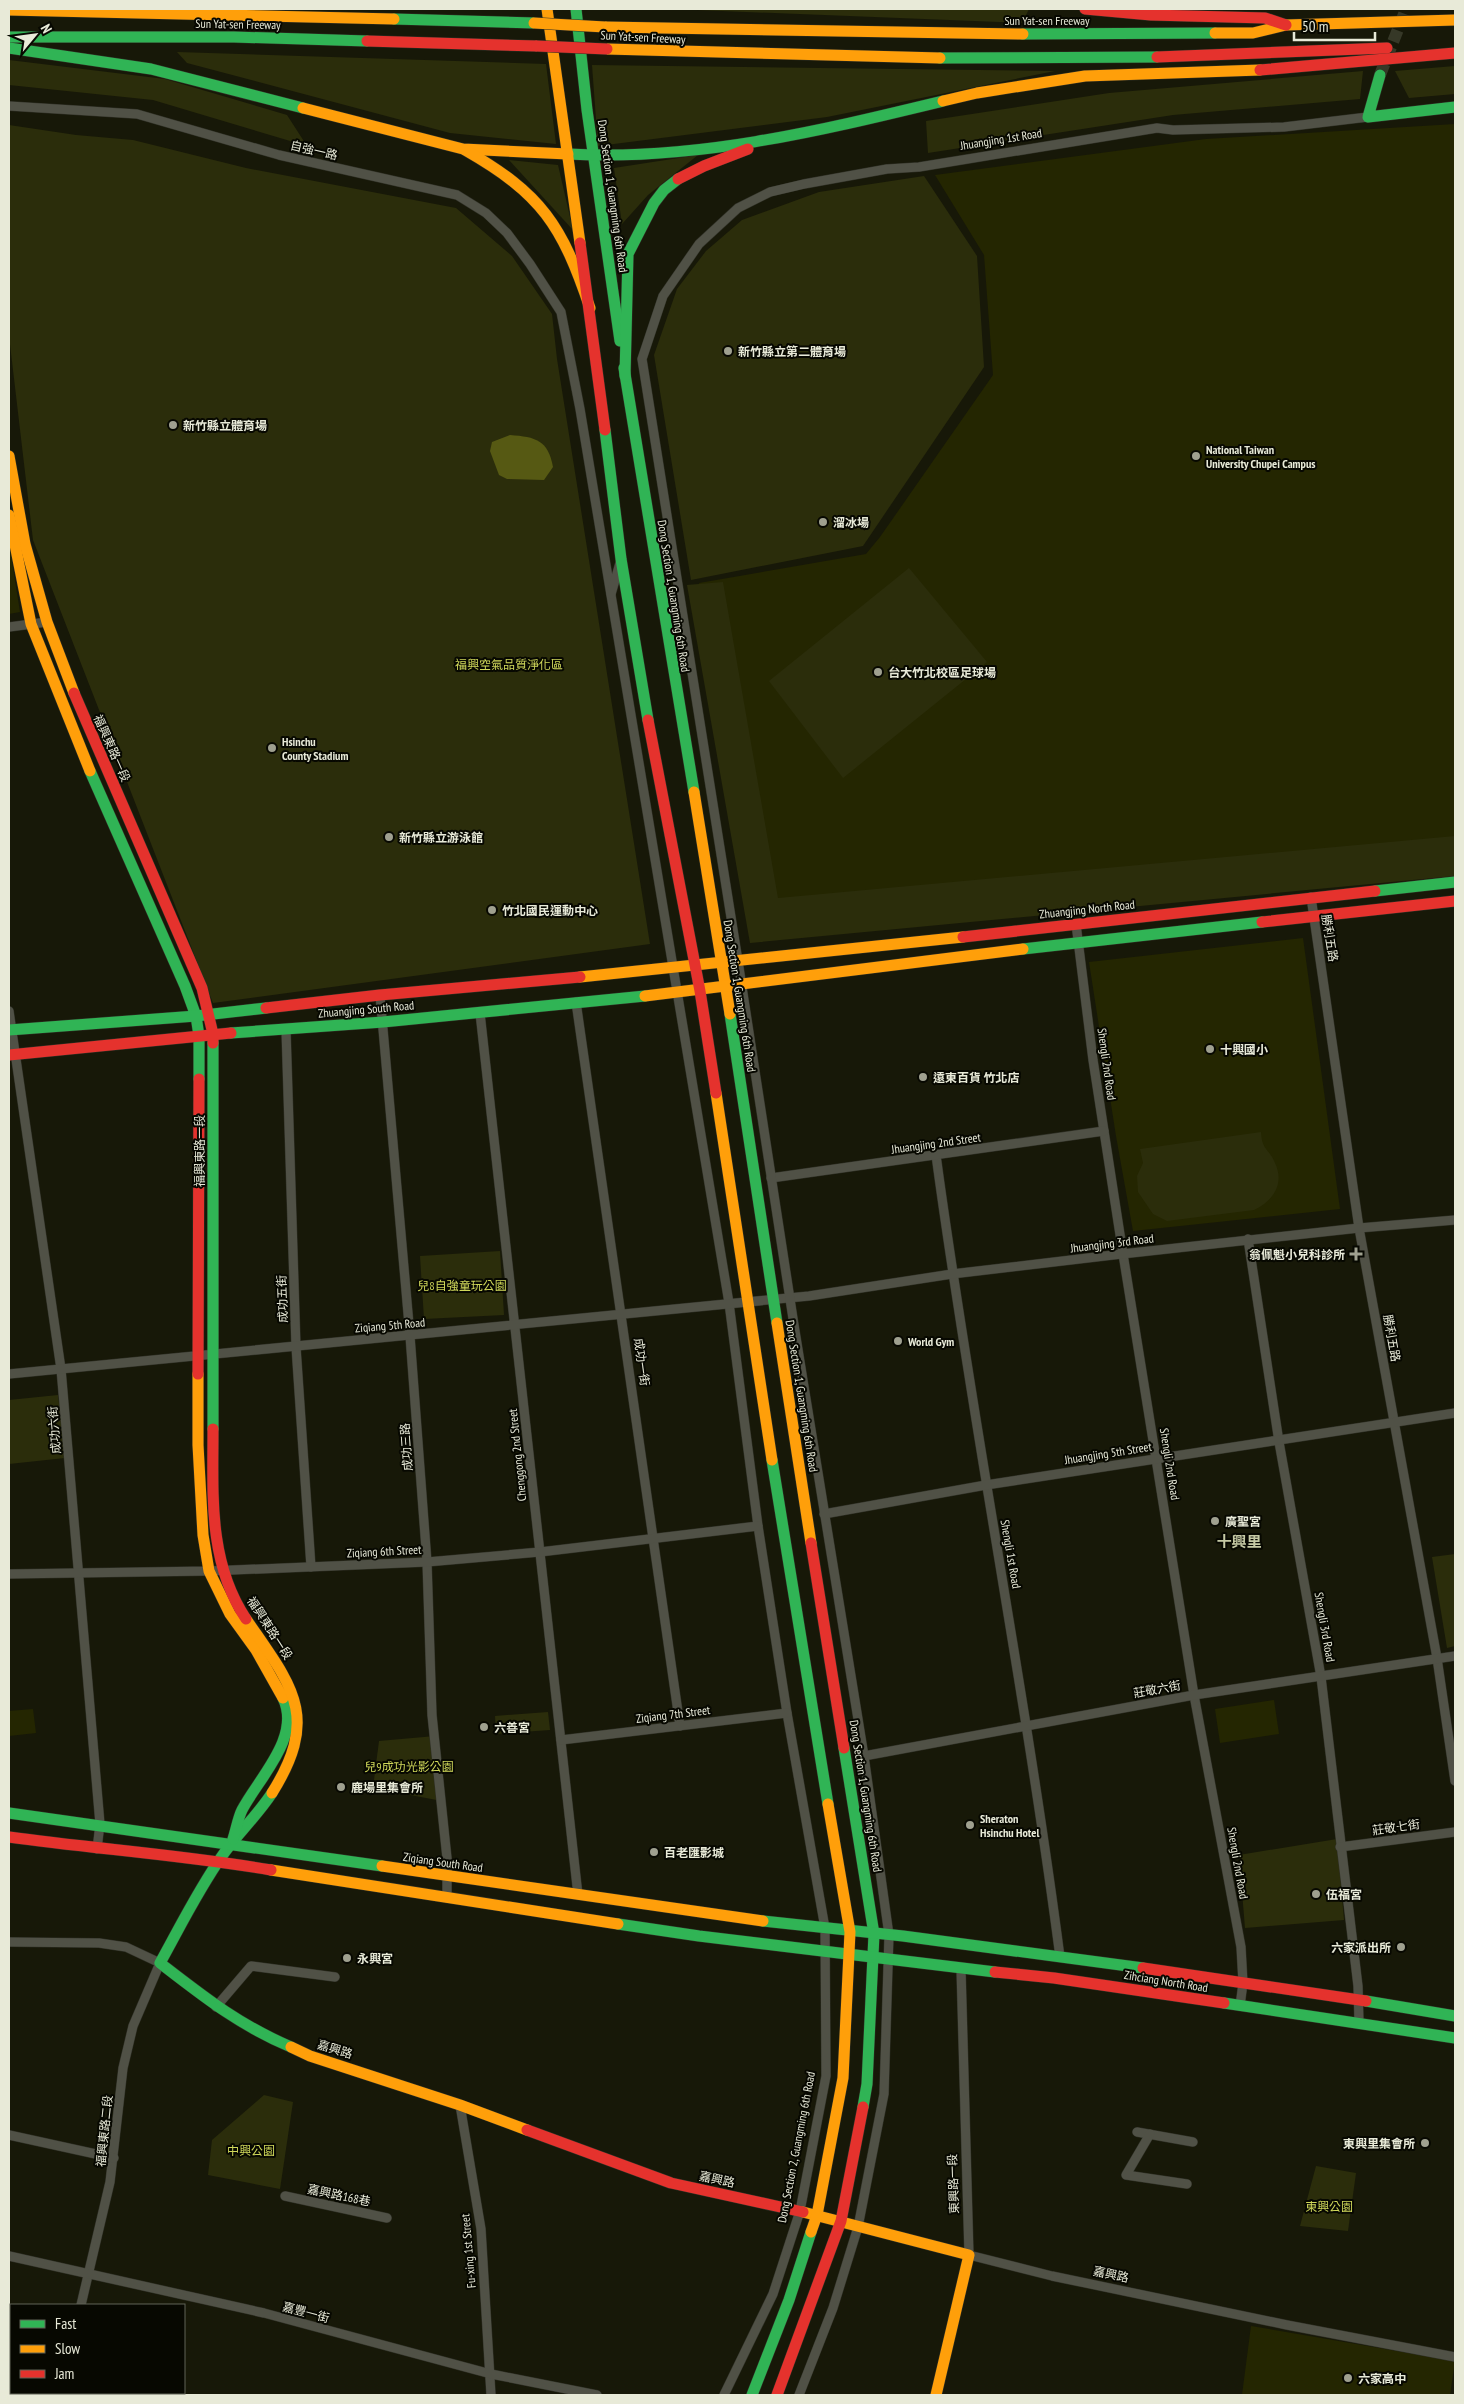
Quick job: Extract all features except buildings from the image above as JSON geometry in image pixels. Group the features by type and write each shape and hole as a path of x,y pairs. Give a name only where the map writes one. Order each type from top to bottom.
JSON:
{"main road":[{"path":"548,9 566,154 590,308 621,559 647,716 700,991 791,1582 850,1932 843,2078 817,2214 789,2300 752,2395"},
{"name":"Dong Section 1, Guangming 6th Road","path":"576,9 625,376 722,962 773,1299 874,1934 872,1957"},
{"path":"1085,9 1151,15 1265,18 1286,25"},
{"name":"Sun Yat-sen Freeway","path":"9,10 240,14 882,33 1253,33 1286,25 1455,20"},
{"name":"Sun Yat-sen Freeway","path":"9,37 234,37 537,46 742,55 1029,59 1220,56 1455,45"},
{"path":"9,48 151,69 463,149 594,155 683,152 771,140 831,128 978,93 1058,79 1148,72 1254,70 1455,53"},
{"path":"1368,117 1380,75"},
{"name":"Jhuangjing 1st Road","path":"1368,117 1455,107"},
{"path":"625,376 628,254 651,210 664,190 685,175 771,140"},
{"path":"463,149 512,179 533,196 547,213 569,250 590,308"},
{"name":"福興東路一段","path":"9,456 25,544 46,622 82,715 202,988 210,1014 213,1034 213,1515 216,1544 223,1570 240,1610 274,1658 290,1686 297,1710 298,1729 293,1749 281,1775 253,1820 232,1842"},
{"name":"福興東路一段","path":"9,515 31,624 79,747 185,986 196,1016 199,1036 198,1445 203,1535 210,1571 230,1614 277,1685 285,1701 287,1720 282,1743 269,1771 242,1810 232,1842 208,1879 160,1963"},
{"name":"Zhuangjing North Road","path":"722,962 1455,882"},
{"path":"725,988 1079,943 1455,901"},
{"name":"Zhuangjing South Road","path":"10,1030 196,1016 380,995 722,962"},
{"name":"Zhuangjing South Road","path":"13,1055 213,1034 383,1022 725,988"},
{"name":"Ziqiang South Road","path":"9,1813 232,1842 447,1877 874,1934"},
{"path":"9,1838 221,1861 447,1898 699,1936 825,1950"},
{"name":"Zihciang North Road","path":"874,1934 1060,1957 1359,2000 1455,2016"},
{"name":"Zihciang North Road","path":"825,1950 961,1969 1054,1978 1359,2022 1455,2038"},
{"path":"777,2395 840,2222 868,2084 872,1957"},
{"name":"嘉興路","path":"160,1963 216,2007 256,2032 310,2056 460,2106 670,2183 817,2214 858,2227 969,2255"},
{"name":"東興路一段","path":"936,2395 969,2255"}],"street":[{"name":"自強一路","path":"9,106 137,114 279,155 457,195 486,213 507,233 561,312 580,409 610,597"},
{"name":"Jhuangjing 1st Road","path":"642,359 663,296 699,244 738,208 770,192 887,169 920,167 1157,128 1174,130 1284,127 1368,117"},
{"name":"Dong Section 1, Guangming 6th Road","path":"642,359 824,1514 864,1756 889,1935 889,1958"},
{"path":"621,559 610,597 729,1303 758,1526 787,1713 825,1928 825,1950"},
{"path":"9,627 46,622"},
{"name":"勝利五路","path":"1311,897 1360,1228 1437,1658 1455,1781"},
{"name":"Shengli 2nd Road","path":"1076,924 1104,1132 1194,1695 1241,1947 1243,1983 1240,2006"},
{"name":"成功三路","path":"380,995 410,1336 427,1562 432,1715 447,1877 447,1898"},
{"name":"成功一街","path":"576,1002 680,1726"},
{"name":"成功六街","path":"9,1012 13,1055 61,1369 100,1824 97,1849"},
{"name":"Chenggong 2nd Street","path":"480,1013 578,1895"},
{"name":"成功五街","path":"286,1030 296,1347 311,1567"},
{"name":"Jhuangjing 2nd Street","path":"771,1178 1104,1132"},
{"name":"Shengli 1st Road","path":"936,1155 952,1274 986,1485 1028,1724 1060,1957"},
{"name":"Jhuangjing 3rd Road","path":"773,1299 810,1296 952,1274 1248,1239 1455,1220"},
{"name":"Shengli 3rd Road","path":"1248,1239 1279,1442 1321,1677 1359,2000 1359,2022"},
{"name":"Ziqiang 5th Road","path":"9,1374 516,1326 773,1299"},
{"name":"Jhuangjing 5th Street","path":"824,1514 986,1485 1157,1458 1279,1442 1455,1413"},
{"name":"Ziqiang 6th Street","path":"9,1574 210,1571 427,1562 540,1552 758,1526"},
{"name":"莊敬六街","path":"864,1756 1028,1724 1194,1695 1455,1656"},
{"name":"Ziqiang 7th Street","path":"561,1740 787,1713"},
{"name":"莊敬七街","path":"1340,1847 1455,1832"},
{"name":"嘉興路","path":"9,1942 100,1943 126,1948 160,1963"},
{"name":"Dong Section 2, Guangming 6th Road","path":"724,2395 773,2294 800,2211 826,2076 825,1950"},
{"path":"799,2395 833,2308 858,2227 884,2094 889,1958"},
{"name":"福興東路二段","path":"81,2304 114,2158 123,2068 133,2026 160,1963"},
{"path":"216,2007 251,1966 335,1977"},
{"name":"東興路一段","path":"961,1969 969,2255"},
{"name":"Fu-xing 1st Street","path":"460,2106 481,2229 491,2395"},
{"path":"1137,2132 1193,2142"},
{"path":"1150,2134 1126,2175 1187,2184"},
{"path":"9,2135 114,2158"},
{"name":"嘉興路168巷","path":"285,2196 387,2218"},
{"name":"嘉興路","path":"969,2255 1052,2276 1455,2357"},
{"name":"嘉豐一街","path":"9,2256 89,2272 264,2313 491,2374 597,2395"}],"shaded area":[{"name":"National Taiwan University Chupei Campus","path":"1455,124 1455,852 762,920 699,583 866,554 880,537 993,375 984,255 935,175 1206,139"},
{"path":"510,435 534,439 548,451 553,467 544,480 507,479 499,475 490,451 492,442"},
{"path":"9,543 20,612 9,614"},
{"name":"十興國小","path":"1303,938 1340,1209 1133,1231 1089,962"},
{"path":"1274,1700 1279,1734 1220,1743 1215,1709"},
{"path":"33,1709 36,1733 9,1736 9,1711"},
{"name":"六家高中","path":"1251,2326 1455,2361 1450,2395 1242,2395"}],"green space":[{"path":"673,9 1029,9 1022,23"},
{"path":"177,52 546,64 556,144 450,133 187,63"},
{"path":"9,60 165,79 287,115 307,146 153,100 9,85"},
{"path":"592,65 1055,71 827,117 598,146"},
{"path":"1455,66 1455,94 1409,98 1395,71"},
{"path":"1363,71 1360,99 1173,115 928,153 926,121 1109,93"},
{"name":"福興空氣品質淨化區","path":"9,125 76,135 133,140 246,168 456,208 512,256 552,314 557,359 650,944 213,1003 33,540 9,336"},
{"path":"698,155 648,195 622,224 614,168"},
{"path":"509,160 558,165 573,230"},
{"path":"924,176 977,256 984,367 863,546 691,580 654,355 677,289 706,251 742,220 819,192"},
{"name":"台大竹北校區足球場","path":"909,568 987,662 843,778 769,681"},
{"path":"723,582 778,898 1455,836 1455,876 750,943 687,585"},
{"path":"1261,1132 1264,1146 1273,1158 1279,1178 1272,1197 1254,1210 1167,1221 1153,1214 1138,1192 1137,1176 1143,1163 1140,1149"},
{"name":"兒8自強童玩公園","path":"500,1251 504,1315 424,1319 420,1256"},
{"path":"58,1395 65,1458 9,1464 9,1400"},
{"path":"1455,1554 1455,1646 1447,1648 1432,1557"},
{"path":"548,1712 550,1730 496,1734 495,1716"},
{"name":"兒9成功光影公園","path":"435,1736 442,1801 373,1788 379,1741"},
{"path":"1337,1839 1344,1920 1245,1928 1239,1855"},
{"name":"中興公園","path":"264,2095 293,2102 280,2189 208,2175 212,2140"},
{"name":"東興公園","path":"1316,2166 1356,2173 1348,2231 1300,2226"}],"tunnel":[{"path":"1380,75 1406,9"}],"traffic: fast":[{"path":"576,9 587,110 620,341"},
{"path":"394,19 534,23"},
{"path":"1023,34 1215,33"},
{"path":"9,37 234,37 367,41"},
{"path":"9,48 151,69 303,108"},
{"path":"940,58 1157,57"},
{"path":"1380,75 1368,117 1455,107"},
{"path":"568,154 616,155 710,148 804,133 943,101"},
{"path":"625,376 628,254 654,203 664,190 678,179"},
{"path":"624,368 694,792"},
{"path":"605,430 621,559 648,720"},
{"path":"90,771 185,986 196,1016 199,1036 199,1079"},
{"path":"1375,891 1455,882"},
{"path":"1023,949 1262,922"},
{"path":"231,1033 383,1022 645,996"},
{"path":"9,1030 196,1016 266,1008"},
{"path":"730,1014 777,1323"},
{"path":"213,1043 213,1429"},
{"path":"772,1460 828,1804"},
{"path":"233,1839 242,1810 276,1757 283,1742 287,1728 287,1713 283,1698"},
{"path":"844,1748 874,1934 867,2084 863,2107"},
{"path":"272,1793 213,1869 160,1963 238,2020 291,2047"},
{"path":"9,1813 382,1866"},
{"path":"763,1921 903,1936 1143,1968"},
{"path":"618,1924 699,1936 995,1972"},
{"path":"1366,2001 1455,2016"},
{"path":"1224,2003 1455,2038"},
{"path":"752,2395 789,2300 811,2232"}],"traffic: slow":[{"path":"547,9 580,243"},
{"path":"9,10 394,19"},
{"path":"1215,33 1253,33 1286,25 1455,20"},
{"path":"534,23 605,27"},
{"path":"605,27 1023,34"},
{"path":"607,49 940,58"},
{"path":"943,101 977,93 1085,76 1260,70"},
{"path":"303,108 463,149 568,154"},
{"path":"465,150 513,182 531,197 546,214 569,254 590,308"},
{"path":"9,456 25,544 47,622 74,693"},
{"path":"9,515 31,624 90,771"},
{"path":"694,792 730,1014"},
{"path":"580,977 963,937"},
{"path":"645,996 1023,949"},
{"path":"716,1093 772,1460"},
{"path":"777,1323 811,1543"},
{"path":"198,1374 198,1445 203,1535 209,1571 230,1614 256,1650 283,1698"},
{"path":"246,1619 287,1682 294,1702 297,1721 295,1742 287,1766 272,1793"},
{"path":"811,2232 817,2215 843,2078 850,1932 828,1804"},
{"path":"382,1866 763,1921"},
{"path":"271,1870 618,1924"},
{"path":"291,2047 310,2056 460,2105 527,2130"},
{"path":"803,2212 969,2255 936,2395"}],"traffic: jam":[{"path":"1085,9 1151,15 1265,18 1286,25"},
{"path":"367,41 537,46"},
{"path":"537,46 607,49"},
{"path":"1157,57 1387,48"},
{"path":"1260,70 1455,53"},
{"path":"678,179 704,166 748,149"},
{"path":"580,243 605,430"},
{"path":"74,693 202,988 213,1034 213,1043"},
{"path":"648,720 700,991 716,1093"},
{"path":"963,937 1375,891"},
{"path":"1262,922 1455,901"},
{"path":"266,1008 380,995 580,977"},
{"path":"9,1055 231,1033"},
{"path":"198,1374 199,1079"},
{"path":"213,1429 213,1503 219,1551 225,1575 246,1619"},
{"path":"811,1543 844,1748"},
{"path":"9,1837 206,1860 271,1870"},
{"path":"1143,1968 1366,2001"},
{"path":"995,1972 1054,1978 1224,2003"},
{"path":"777,2395 841,2221 863,2107"},
{"path":"527,2130 671,2183 803,2212"}],"place":[{"name":"新竹縣立第二體育場","path":"728,351"},
{"name":"新竹縣立體育場","path":"173,425"},
{"name":"National Taiwan University Chupei Campus","path":"1196,456"},
{"name":"溜冰場","path":"823,522"},
{"name":"台大竹北校區足球場","path":"878,672"},
{"name":"Hsinchu County Stadium","path":"272,748"},
{"name":"新竹縣立游泳館","path":"389,837"},
{"name":"竹北國民運動中心","path":"492,910"},
{"name":"十興國小","path":"1210,1049"},
{"name":"遠東百貨 竹北店","path":"923,1077"},
{"name":"翁佩魁小兒科診所","path":"1356,1254"},
{"name":"World Gym","path":"898,1341"},
{"name":"廣聖宮","path":"1215,1521"},
{"name":"六善宮","path":"484,1727"},
{"name":"鹿場里集會所","path":"341,1787"},
{"name":"Sheraton Hsinchu Hotel","path":"970,1825"},
{"name":"百老匯影城","path":"654,1852"},
{"name":"伍福宮","path":"1316,1894"},
{"name":"六家派出所","path":"1401,1947"},
{"name":"永興宮","path":"347,1958"},
{"name":"東興里集會所","path":"1425,2143"},
{"name":"六家高中","path":"1348,2378"}],"district":[{"name":"十興里","path":"1239,1541"}]}
